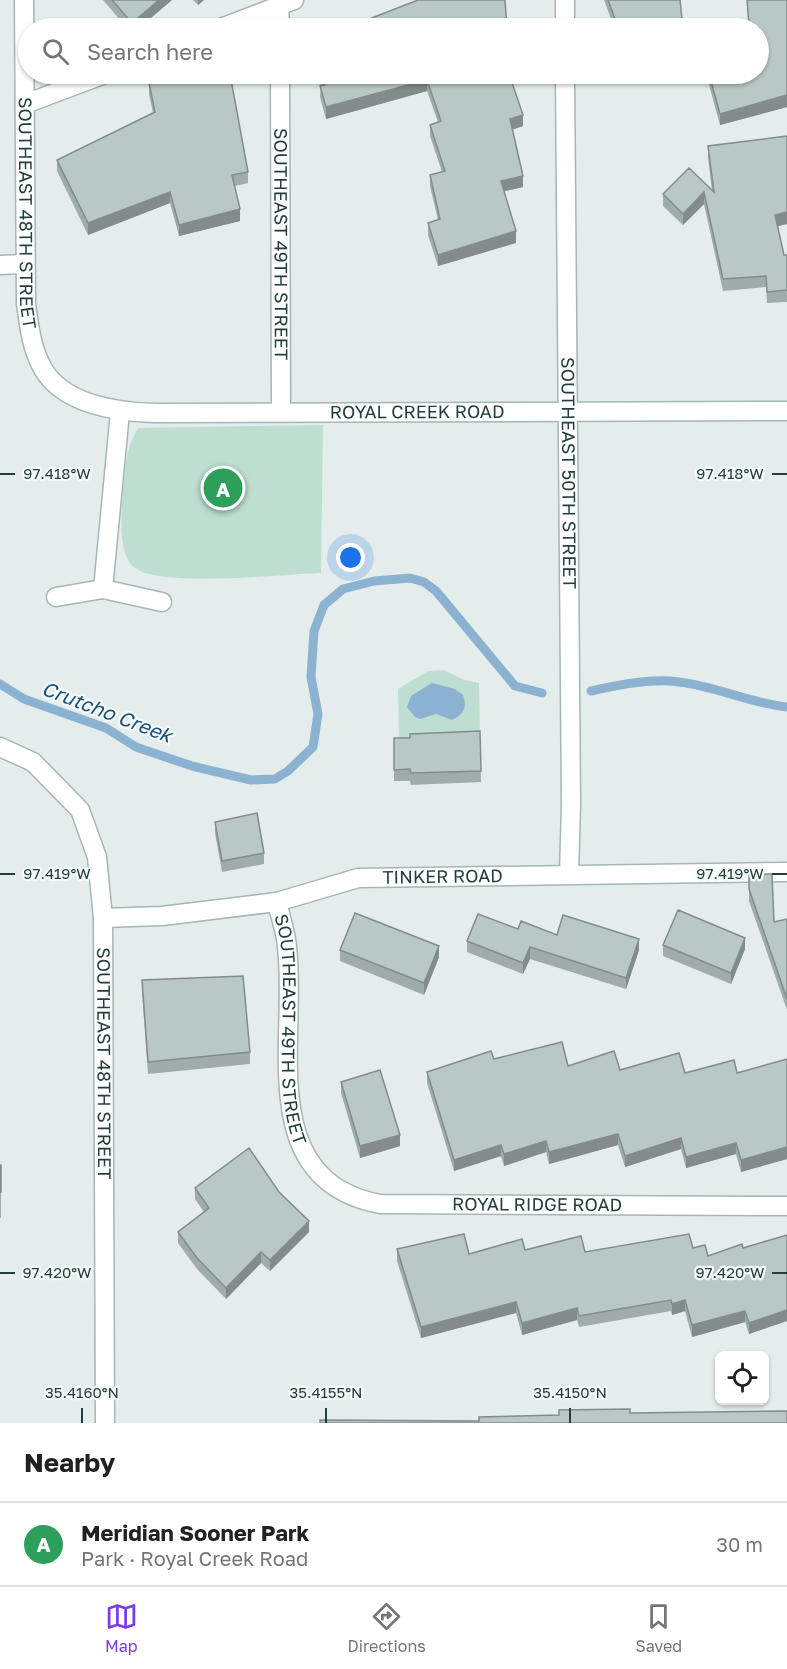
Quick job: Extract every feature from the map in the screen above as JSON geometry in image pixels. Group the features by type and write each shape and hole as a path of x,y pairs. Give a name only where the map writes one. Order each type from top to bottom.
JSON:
{"street":[{"name":"SOUTHEAST 48TH STREET","path":"24,0 24,18"},
{"path":"565,0 565,18"},
{"path":"247,18 287,3"},
{"path":"283,18 287,3"},
{"name":"SOUTHEAST 48TH STREET","path":"25,84 26,304 33,344 41,366 55,383"},
{"path":"25,104 78,84"},
{"name":"SOUTHEAST 49TH STREET","path":"280,84 281,412"},
{"name":"SOUTHEAST 50TH STREET","path":"565,84 571,805 569,874"},
{"path":"0,265 24,264"},
{"name":"ROYAL CREEK ROAD","path":"55,383 74,396 120,412 787,411"},
{"path":"103,589 120,412"},
{"path":"56,597 103,589 162,602"},
{"name":"SOUTHEAST 48TH STREET","path":"0,747 33,762 80,810 98,857 103,918 105,1423"},
{"name":"TINKER ROAD","path":"103,918 162,916 277,902 358,878 787,872"},
{"name":"SOUTHEAST 49TH STREET","path":"277,902 287,946 289,1105 295,1132 305,1157"},
{"name":"ROYAL RIDGE ROAD","path":"305,1157 324,1180 343,1193 380,1204 787,1206"}],"green space":[{"path":"323,425 321,573 196,579 149,574 135,568 130,563 122,538 121,519 128,455 133,436 138,428"},
{"path":"444,670 464,680 479,683 480,736 399,739 398,689 428,671"}],"water":[{"path":"432,683 455,689 463,695 465,707 459,716 452,720 436,714 420,719 415,717 407,707 411,696"}],"building":[{"path":"112,0 159,0 138,18 128,18"},
{"path":"418,0 505,0 506,18 372,18"},
{"path":"608,0 680,0 682,18 615,18"},
{"path":"747,0 787,0 787,95 720,114 712,84 769,84 769,18 749,18"},
{"path":"149,84 232,84 248,172 232,175 240,209 179,225 170,192 88,223 57,160 155,112"},
{"path":"412,84 326,107 320,86"},
{"path":"428,84 512,84 523,115 510,119 523,176 501,181 516,231 438,255 428,223 440,219 430,175 445,171 430,125 441,121"},
{"path":"787,136 787,212 775,215 784,255 787,255 787,290 767,292 766,276 723,279 704,192 683,214 663,194 689,168 714,192 708,146"},
{"path":"480,731 481,771 411,773 410,769 394,770 394,738 410,738 410,734"},
{"path":"257,813 264,853 222,861 215,822"},
{"path":"749,874 772,874 774,922 787,919 787,999 749,889"},
{"path":"678,910 745,938 731,973 663,945"},
{"path":"355,913 439,946 424,983 340,950"},
{"path":"478,914 518,929 521,921 557,935 563,915 639,939 626,978 530,947 523,963 467,941"},
{"path":"243,976 250,1052 148,1062 142,980"},
{"path":"562,1042 568,1066 614,1051 620,1070 679,1053 685,1073 734,1060 737,1073 787,1059 787,1147 741,1160 736,1143 686,1157 681,1138 625,1156 618,1134 549,1152 546,1141 504,1154 501,1145 454,1160 427,1072 491,1051 494,1059"},
{"path":"380,1070 400,1135 360,1146 341,1082"},
{"path":"249,1148 279,1192 309,1221 270,1260 261,1252 226,1288 197,1258 178,1232 209,1208 195,1188"},
{"path":"1,1165 1,1192 0,1192"},
{"path":"464,1234 469,1254 522,1239 525,1250 581,1236 585,1252 689,1234 693,1248 705,1245 708,1256 742,1244 743,1248 787,1235 787,1310 749,1323 745,1311 692,1325 685,1300 672,1304 671,1300 579,1316 577,1308 522,1323 516,1302 421,1327 397,1249"},
{"path":"630,1409 630,1413 787,1411 787,1423 320,1423 320,1420 479,1421 479,1417 559,1415 559,1410"}],"waterway":[{"name":"Crutcho Creek","path":"0,684 24,699 106,728 136,747 192,766 251,780 275,779 288,771 313,747 318,714 311,677 314,631 324,605 343,589 374,581 410,578 424,582 436,591 515,686 542,693"},
{"name":"Crutcho Creek","path":"591,691 635,683 668,681 706,687 787,707"}],"place":[{"name":"Meridian Sooner Park","path":"223,488"}]}
